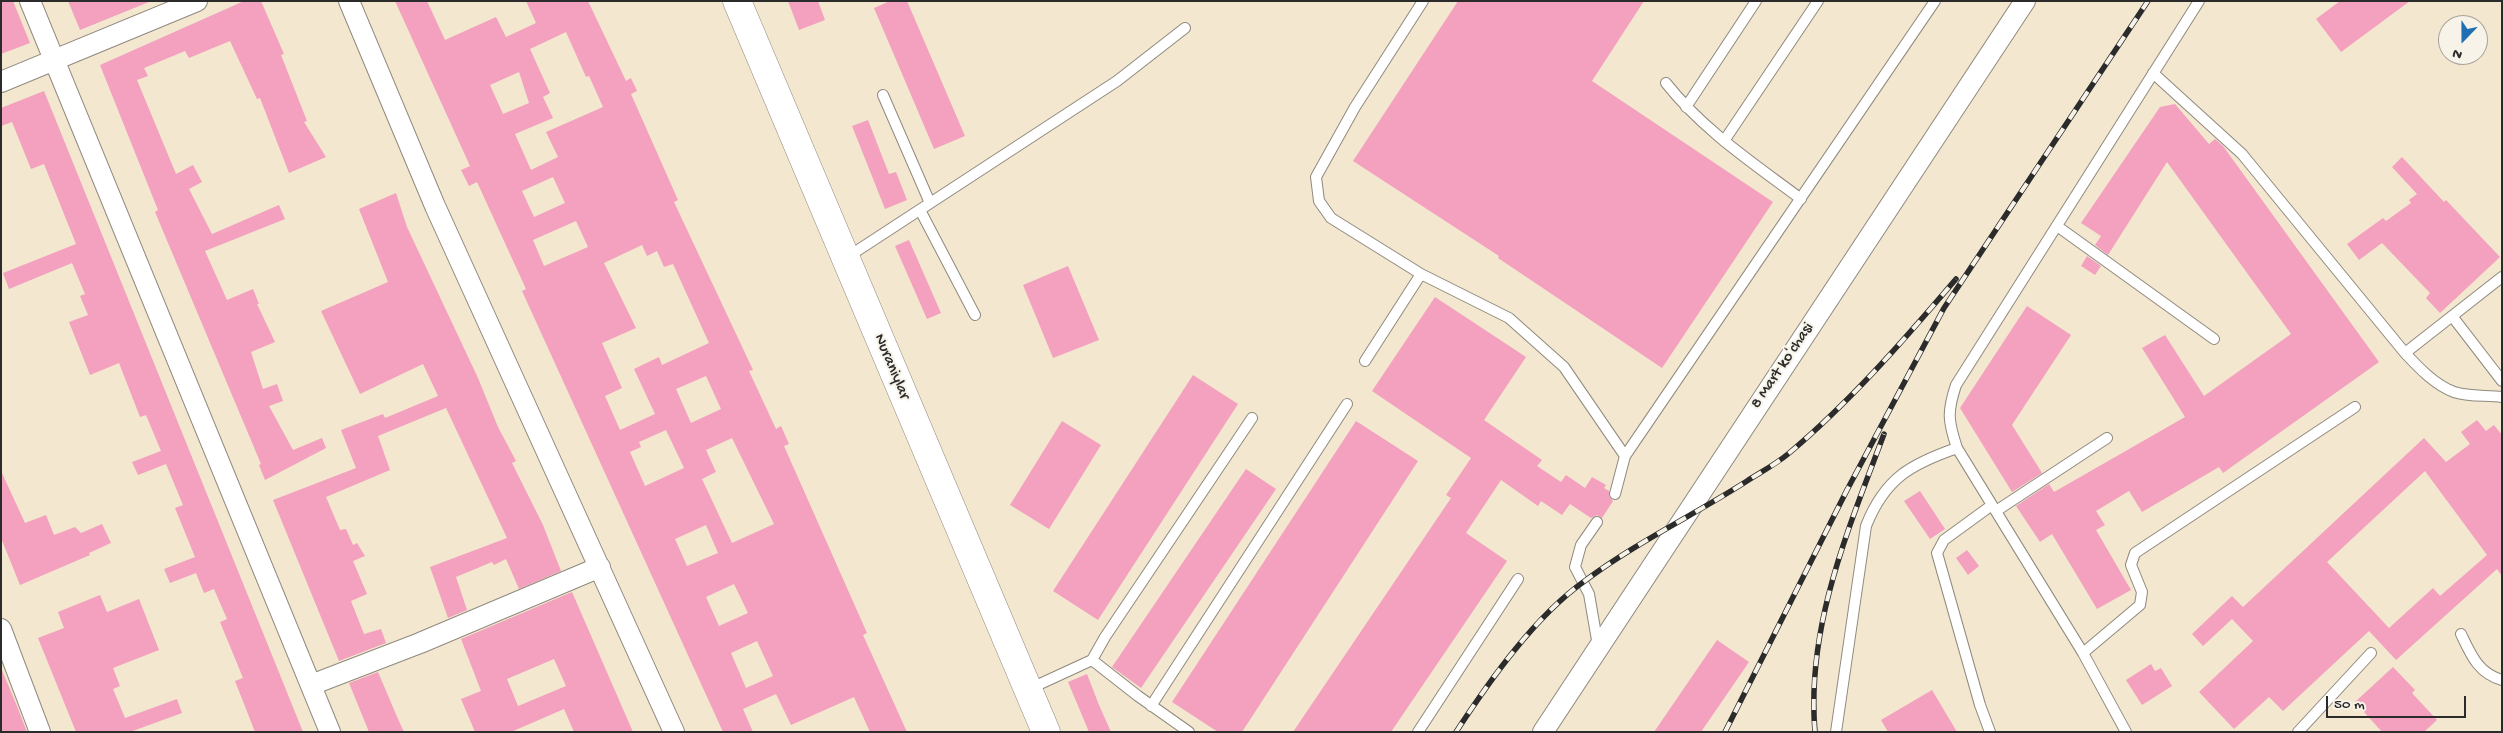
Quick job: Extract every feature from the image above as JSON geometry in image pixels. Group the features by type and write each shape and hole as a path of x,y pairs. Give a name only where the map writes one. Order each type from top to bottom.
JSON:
{"main road":[{"name":"Nuraniylar","path":"737,1 1046,732"}],"street":[{"path":"30,1 330,732"},
{"path":"1,82 197,1"},
{"path":"349,1 435,206 674,732"},
{"name":"8 Mart koʻchasi","path":"1543,732 2025,1"},
{"path":"311,685 420,643 600,567"},
{"path":"1,629 40,732"}],"lane":[{"path":"1423,1 1355,107 1316,177 1319,201 1331,218 1421,274 1509,318 1564,367 1625,456"},
{"path":"1686,107 1756,1"},
{"path":"1724,141 1818,1"},
{"path":"1615,494 1625,456 1935,1"},
{"path":"2126,732 2083,653 1957,448 1949,425 1948,407 1956,385 2199,1"},
{"path":"845,258 1117,81 1185,28"},
{"path":"2154,73 2242,154 2405,353 2442,387 2456,393 2502,397"},
{"path":"1666,83 1686,107 1724,141 1801,199"},
{"path":"883,95 930,203"},
{"path":"920,210 975,315"},
{"path":"2057,226 2214,339"},
{"path":"1365,361 1421,274"},
{"path":"2405,353 2502,277"},
{"path":"2452,316 2502,381"},
{"path":"1151,706 1347,404"},
{"path":"2083,653 2140,606 2142,592 2131,565 2135,553 2355,407"},
{"path":"1028,690 1092,660 1105,637 1252,418"},
{"path":"1990,732 1980,706 1937,553 1944,540 2107,438"},
{"path":"1836,732 1866,526 1873,508 1892,482 1906,470 1921,460 1957,448"},
{"path":"1597,522 1581,545 1575,567 1589,594 1598,648"},
{"path":"1418,732 1518,579"},
{"path":"2460,634 2475,663 2486,674 2502,680"},
{"path":"2298,732 2371,652"},
{"path":"1092,660 1151,706 1189,732"}],"building":[{"path":"1,1 13,1 30,43 1,54"},
{"path":"68,1 148,1 149,2 80,30"},
{"path":"244,1 261,1 284,54 281,55 307,121 304,122 326,157 289,173 260,98 257,99 230,41 189,58 185,51 144,68 148,76 137,80 176,174 193,165 202,182 189,189 212,234 279,205 285,219 205,251 227,300 253,289 259,304 257,304 275,342 251,352 263,389 277,384 283,401 269,406 293,450 322,438 326,448 265,480 259,465 261,464 155,212 158,210 100,65"},
{"path":"395,1 427,1 445,40 496,17 506,37 536,23 526,1 588,1 626,81 631,78 637,91 631,94 678,200 674,202 753,370 749,371 776,429 781,426 789,444 784,446 867,633 863,635 907,732 870,732 854,697 791,725 776,694 743,709 753,732 723,732 522,291 526,289 477,182 469,186 461,170 470,166","holes":["566,32 586,77 589,76 603,107 546,132 558,157 531,170 515,134 553,118 543,97 550,93 530,49","519,72 529,103 503,114 490,85","553,177 565,203 534,217 522,191","576,221 588,247 544,266 533,240","642,245 647,256 657,251 664,267 673,264 709,343 662,365 659,357 634,369 655,414 620,430 605,396 622,388 602,343 636,328 604,263","706,376 721,409 691,423 676,389","666,430 684,468 645,486 630,452 641,447 639,442","732,438 774,524 732,543 702,479 716,472 706,450","706,525 718,553 687,566 675,539","734,584 748,613 719,626 706,597","757,641 773,676 746,688 731,653"]},
{"path":"788,1 818,1 825,20 799,30"},
{"path":"890,1 907,1 965,136 934,149 874,8"},
{"path":"1458,1 1644,1 1592,81 1773,202 1662,368 1498,258 1499,256 1353,161"},
{"path":"2340,1 2410,1 2341,52 2316,19"},
{"path":"44,91 303,732 255,732 235,681 243,678 220,622 227,619 214,589 204,593 196,573 170,583 164,569 195,557 175,508 183,505 166,464 138,475 132,462 161,451 146,415 140,417 119,363 90,375 69,322 88,315 80,296 85,294 72,263 9,289 3,273 76,244 44,164 31,169 12,122 1,126 1,108"},
{"path":"2175,104 2209,144 2215,139 2223,146 2379,362 2223,473 2219,467 2142,512 2129,491 2096,511 2105,525 2096,530 2131,590 2097,609 2052,534 2040,542 2016,506 2049,484 2054,492 2185,417 2142,348 2165,335 2204,396 2291,334 2167,162 2108,255 2095,245 2101,236 2081,223 2160,107"},
{"path":"868,120 889,174 896,172 907,200 885,209 852,126"},
{"path":"2402,157 2500,257 2440,313 2426,298 2430,293 2382,243 2359,260 2347,244 2383,218 2386,221 2411,203 2409,200 2417,194 2392,167"},
{"path":"396,193 407,227 478,378 498,427 516,461 512,463 543,525 561,571 519,589 506,559 494,565 492,562 456,577 467,610 448,618 430,567 507,538 446,408 378,436 390,470 326,497 340,530 346,529 353,545 357,543 365,556 353,561 367,594 351,601 364,634 381,629 386,643 339,661 273,500 356,468 341,430 383,414 385,418 438,396 423,364 360,394 321,311 388,282 359,209"},
{"path":"909,240 941,313 927,319 895,246"},
{"path":"2087,256 2101,266 2095,275 2081,266"},
{"path":"1068,266 1099,340 1053,358 1023,285"},
{"path":"1435,297 1526,357 1484,420 1542,460 1537,466 1561,482 1566,475 1585,488 1592,477 1606,485 1604,488 1609,491 1609,496 1613,501 1602,518 1597,515 1591,518 1570,504 1562,515 1541,501 1538,506 1501,480 1466,533 1507,561 1391,732 1293,732 1451,498 1446,495 1471,458 1372,391"},
{"path":"2027,306 2071,335 2012,425 2042,473 2012,492 1960,408"},
{"path":"1193,375 1238,404 1098,620 1053,591"},
{"path":"2477,420 2486,431 2494,425 2502,435 2502,576 2497,569 2396,660 2369,631 2283,711 2269,697 2234,729 2199,692 2253,641 2232,619 2203,646 2192,634 2232,596 2243,607 2424,438 2446,462 2470,444 2461,432","holes":["2425,471 2487,555 2440,596 2433,588 2389,628 2327,562"]},
{"path":"1062,421 1101,445 1049,529 1010,505"},
{"path":"1356,421 1418,461 1242,732 1218,732 1172,702"},
{"path":"1246,469 1276,489 1141,688 1112,667"},
{"path":"1,471 25,523 46,515 54,535 75,527 81,533 102,524 111,543 89,553 90,555 20,585 1,538"},
{"path":"1920,491 1945,529 1930,539 1904,501"},
{"path":"1967,550 1979,566 1968,575 1956,558"},
{"path":"572,592 633,732 574,732 564,709 511,732 475,732 461,699 481,691 461,639","holes":["554,659 566,686 518,706 507,679"]},
{"path":"100,595 107,612 139,599 159,650 113,668 120,686 113,689 125,718 177,699 182,713 130,732 76,732 38,638 64,628 58,612"},
{"path":"1717,640 1749,662 1701,732 1654,732"},
{"path":"2151,664 2155,671 2161,668 2172,686 2142,705 2126,680"},
{"path":"2393,667 2415,690 2412,693 2437,720 2424,732 2382,732 2355,702"},
{"path":"1,668 17,706 27,732 1,732"},
{"path":"378,672 404,732 369,732 349,683"},
{"path":"1087,674 1111,732 1089,732 1068,682"},
{"path":"1932,690 1957,732 1888,732 1881,720"}],"railway":[{"path":"1725,732 1847,490 1944,308 2148,1"},
{"path":"1456,732 1483,691 1531,630 1567,595 1625,553 1727,493 1788,454 1855,392 1956,279"},
{"path":"1815,732 1814,693 1823,617 1844,543 1884,434"}]}
